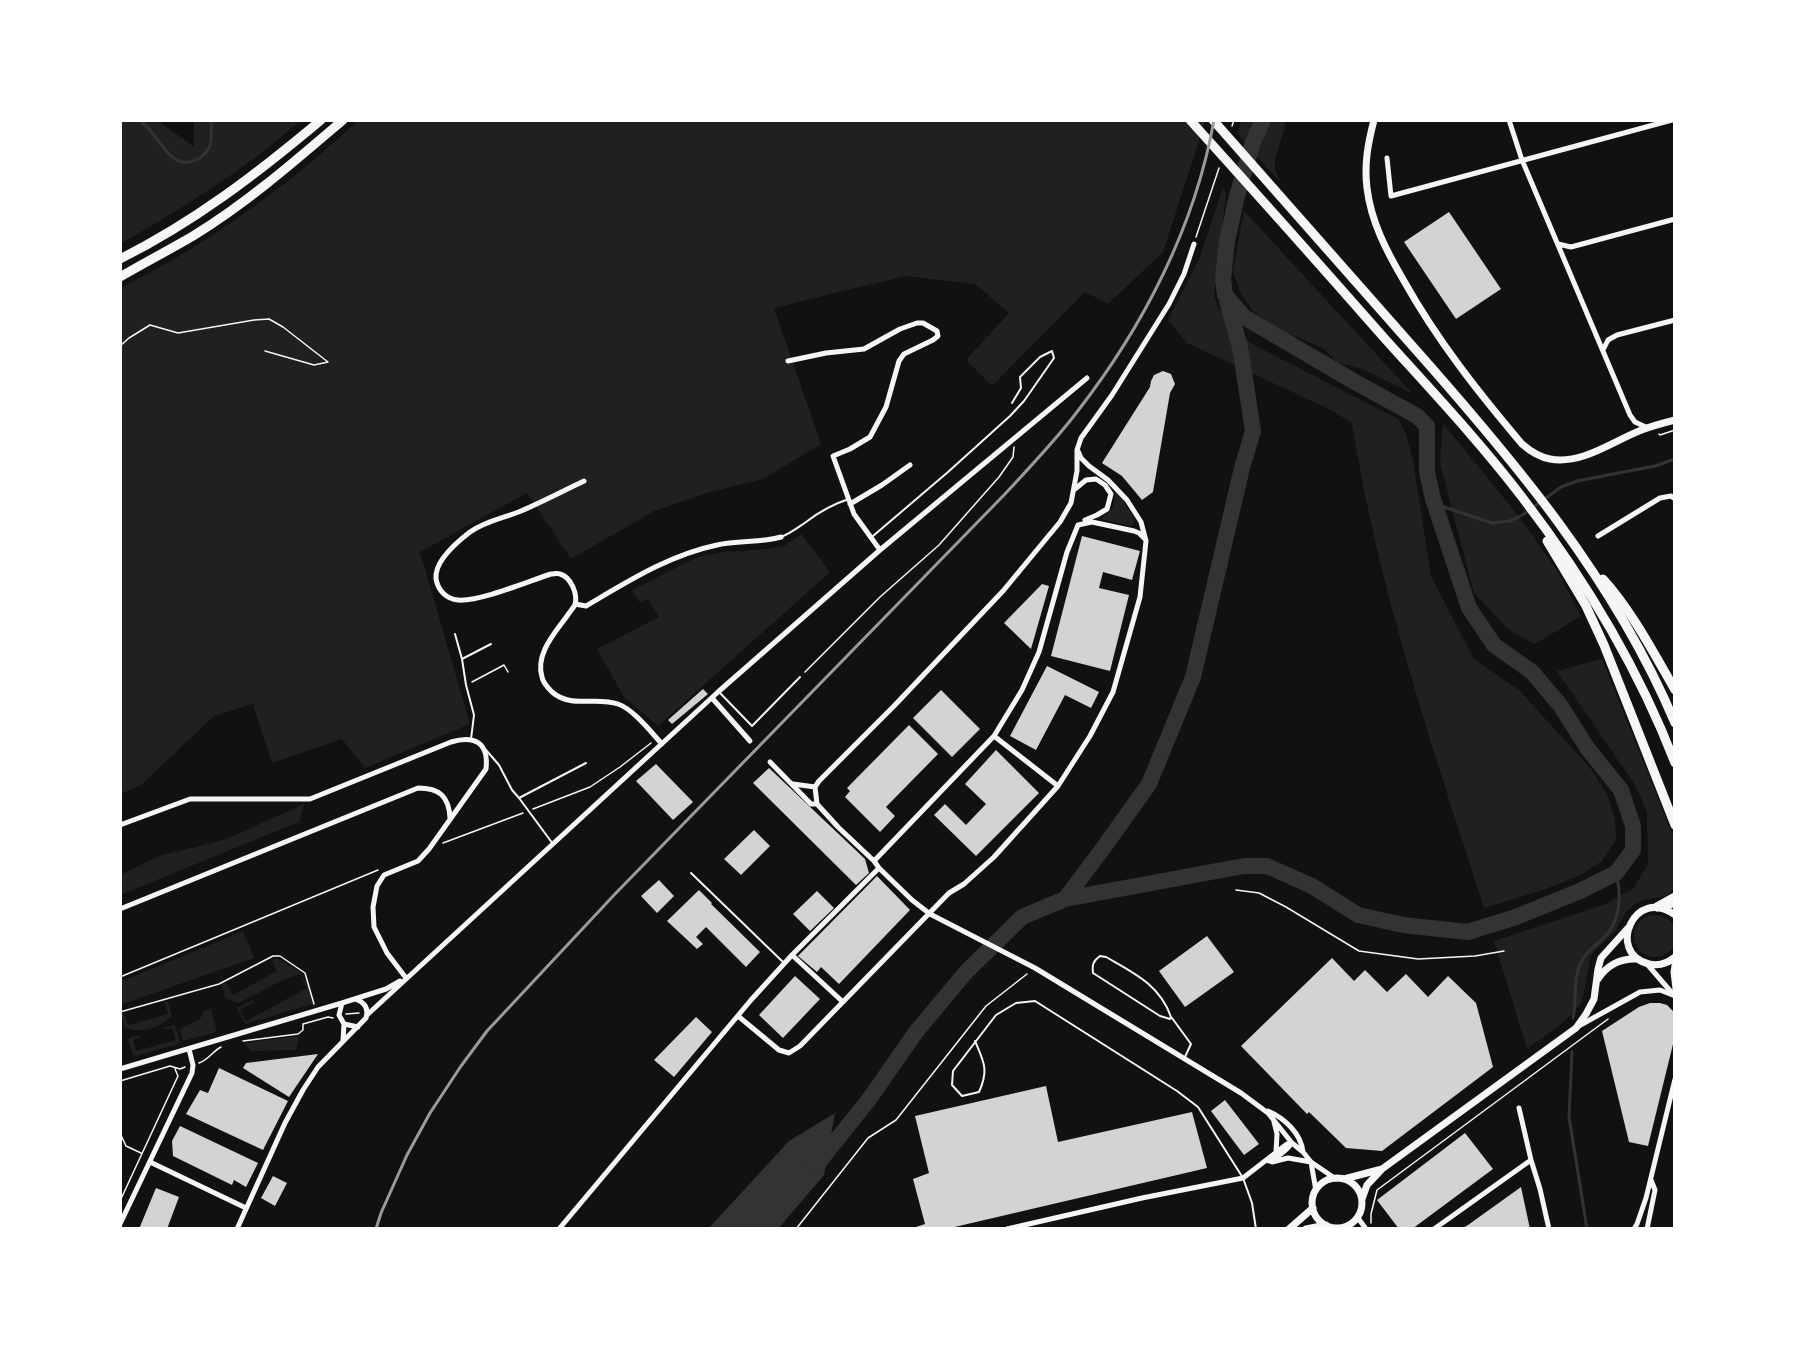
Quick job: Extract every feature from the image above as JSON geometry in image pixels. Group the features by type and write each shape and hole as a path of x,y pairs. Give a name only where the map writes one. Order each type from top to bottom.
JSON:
{"highway":[{"path":"120,259 156,241 221,199 321,120"},
{"path":"120,277 193,236 238,205 343,120"},
{"path":"1190,120 1452,413 1537,517 1600,635 1675,825"},
{"path":"1213,120 1514,463 1564,529 1629,631 1675,723"},
{"path":"1551,541 1583,584 1616,638 1658,722 1675,763"},
{"path":"1584,559 1610,587 1675,690"},
{"path":"1659,908 1675,897"}],"main road":[{"path":"1374,120 1366,148 1367,189 1376,225 1387,251 1420,309 1463,373 1521,444 1532,452 1550,459 1571,459 1648,428 1675,420"},
{"path":"1382,1169 1328,1180 1316,1191 1313,1199 1315,1215 1332,1228 1347,1228 1358,1218 1368,1185 1382,1169 1576,1028 1590,1007 1599,964 1604,953 1642,911 1675,903"},
{"path":"1659,908 1675,915"},
{"path":"1628,928 1628,945 1638,959 1645,963 1661,964 1675,958"},
{"path":"1597,982 1604,971 1614,963 1626,959 1638,959"},
{"path":"1340,1179 1356,1187 1362,1199"},
{"path":"1289,1229 1313,1208"},
{"path":"1306,1229 1326,1225"}],"street":[{"path":"1509,120 1522,160 1632,419 1648,428"},
{"path":"1387,158 1391,195 1672,120"},
{"path":"1558,244 1571,247 1675,219"},
{"path":"1194,244 1184,274 1169,304 1112,395 1085,431 1077,450 1077,471 1069,509 1060,522 1003,591 815,787 818,804 837,827 912,900 930,914 1035,968 1240,1092 1263,1109 1311,1162 1316,1191"},
{"path":"1603,350 1608,340 1617,335 1675,320"},
{"path":"788,361 826,353 864,349 900,329 917,323 923,322 937,331 938,336 933,340 904,354 899,361 886,408 870,437 833,456 854,514 880,550"},
{"path":"237,1229 280,1134 303,1090 318,1067 367,1015 718,692 880,550 1087,378"},
{"path":"738,1016 779,1050 789,1053 800,1046 949,893 964,884 994,857 1058,786 1090,736 1113,692 1140,597 1146,541 1141,522 1127,500 1108,480 1084,462 1077,450"},
{"path":"850,502 882,485 910,465"},
{"path":"1077,471 1095,470"},
{"path":"1077,471 1086,480"},
{"path":"584,480 520,512 489,521 471,532 444,557 437,567 436,579 441,591 447,597 456,600 492,593 551,574 561,574 571,582 575,592 575,604 545,648 541,658 542,678 547,687 554,694 569,701 603,701 620,705 634,715 662,744"},
{"path":"874,861 994,736 1022,690 1039,652 1067,552 1078,525 1086,519 1103,513 1110,504 1111,495 1101,481 1086,480 1074,490"},
{"path":"1598,536 1660,498 1671,496 1675,499"},
{"path":"1078,525 1092,522 1139,532 1146,541"},
{"path":"575,604 586,606 669,561 693,551 718,544 772,540 781,537"},
{"path":"712,698 750,741"},
{"path":"994,736 1058,786"},
{"path":"120,825 190,799 310,799 462,738 479,742 484,748 487,759 486,769 429,849 418,861 384,875 376,886 373,907 375,927 387,953 406,978"},
{"path":"770,762 811,804 818,804"},
{"path":"793,784 815,787"},
{"path":"120,909 418,788 431,788 439,792 450,807 450,818"},
{"path":"559,1229 784,964 879,868"},
{"path":"792,956 843,1002"},
{"path":"1675,958 1673,972 1675,993"},
{"path":"1645,963 1675,993"},
{"path":"120,1069 324,1009 386,989 406,978"},
{"path":"1576,1028 1640,992 1660,990 1675,993"},
{"path":"355,999 363,1003 368,1011 367,1015"},
{"path":"340,1016 342,1003"},
{"path":"324,1009 340,1016 344,1024 343,1041"},
{"path":"344,1024 358,1027"},
{"path":"120,1224 192,1073 193,1065 189,1049"},
{"path":"1634,1229 1650,1178 1675,1079"},
{"path":"1519,1108 1549,1229"},
{"path":"1263,1109 1279,1116 1292,1129 1302,1144 1304,1152"},
{"path":"1274,1120 1277,1134 1276,1152"},
{"path":"1264,1162 1275,1158 1288,1148 1292,1143 1292,1129"},
{"path":"1007,1229 1243,1178 1287,1144 1292,1143"},
{"path":"1264,1162 1288,1158 1311,1162 1340,1179"},
{"path":"1434,1229 1531,1160"},
{"path":"150,1162 246,1208"},
{"path":"1647,1229 1655,1190 1650,1178"},
{"path":"1358,1218 1368,1227"}],"lane":[{"path":"871,537 1010,416 1054,358 1052,351 1040,357 1020,377 1021,388 1012,403"},
{"path":"781,537 791,534 834,504 850,502"},
{"path":"455,634 474,715 471,740"},
{"path":"462,659 491,644"},
{"path":"718,692 752,726 800,677"},
{"path":"484,748 499,765 512,790 553,843"},
{"path":"519,798 586,763"},
{"path":"691,873 784,964"},
{"path":"1171,1017 1170,1019 1160,1017 1093,973 1094,960 1100,956 1106,957 1146,980 1167,1005 1171,1017 1191,1044 1184,1059"},
{"path":"975,1041 986,1066 984,1081 979,1092 962,1096 952,1084 953,1071 975,1041 996,1015 1016,1003 1035,1001 1177,1091 1198,1107 1243,1178 1252,1203 1256,1229"}],"path":[{"path":"1231,131 1234,120"},
{"path":"1194,244 1220,164"},
{"path":"120,346 150,325 178,333 269,319 328,362 314,365 265,351"},
{"path":"800,677 880,597 939,545 999,477 1013,457 1014,446"},
{"path":"466,685 504,665 508,672"},
{"path":"1236,890 1259,893 1359,951 1418,959 1475,956 1504,951"},
{"path":"120,1012 219,984 273,956 280,956 305,973 314,1005"},
{"path":"796,1229 868,1138 896,1120 986,1006 1035,968"},
{"path":"238,1041 298,1035 303,1030 303,1024 328,1017 335,1019 354,1012 367,1015"},
{"path":"1368,1227 1377,1190 1608,1019"},
{"path":"120,1081 170,1066 180,1069 193,1065 206,1060 212,1052 229,1044"},
{"path":"120,1201 178,1076 175,1068"},
{"path":"120,1133 126,1146 142,1154"}],"shaded area":[{"path":"120,120 157,120 194,147 194,120 301,120 213,187 120,244"},
{"path":"359,120 412,120 414,123 420,120 1205,120 1163,252 1108,304 1085,292 992,386 966,360 1009,313 975,284 905,276 774,308 821,444 763,479 710,492 654,511 571,559 527,493 420,552 470,724 365,768 342,739 272,763 253,704 214,716 141,785 120,794 120,288 166,264 231,223 302,170"},
{"path":"1241,120 1287,120 1275,159 1275,169 1280,182 1238,134"},
{"path":"1223,187 1226,194 1214,296 1219,309 1252,344 1398,419 1406,434 1413,460 1431,576 1474,659 1520,691 1591,769 1607,795 1615,819 1616,840 1602,861 1581,875 1543,890 1484,908 1427,728 1392,607 1376,546 1352,423 1331,410 1187,343 1168,320 1200,257"},
{"path":"1244,211 1413,394 1360,368 1338,363 1324,349 1276,328 1253,311 1240,292 1233,271"},
{"path":"1443,423 1520,518 1558,572 1581,616 1535,644 1509,630 1474,593 1440,464"},
{"path":"1114,489 1135,521 1132,526 1100,519 1113,507"},
{"path":"801,534 830,572 658,726 624,697 597,649 659,617 648,599 640,603 632,590 702,556 784,546"},
{"path":"1602,659 1673,836 1675,888 1666,896 1639,901 1626,912 1616,930 1591,955 1582,1002 1565,1021 1527,1049 1494,941 1606,904 1634,888 1648,864 1647,812 1635,785 1557,671"},
{"path":"304,804 299,822 120,895 120,875 159,856 224,840"},
{"path":"1655,915 1663,916 1670,921 1675,928 1675,944 1670,951 1663,956 1655,957 1647,956 1640,951 1635,944 1634,936 1635,928 1640,921 1647,916"},
{"path":"243,931 254,958 120,1005 120,982"},
{"path":"276,958 302,973 283,980 239,1003 225,998 222,984 226,983 233,995 277,971 272,961"},
{"path":"301,977 307,982 313,1004 245,1024 237,1008 253,1000 254,1002 240,1010 246,1021 307,988"},
{"path":"164,1001 168,1002 172,1016 167,1020 156,1027 144,1030 125,1028 121,1015 124,1013 128,1025 168,1014"},
{"path":"211,1009 217,1032 183,1041 180,1029 200,1019 204,1010"},
{"path":"173,1025 180,1041 178,1044 133,1055 128,1040 130,1038 140,1035 141,1037 133,1040 136,1051 176,1040 172,1028 164,1030 163,1028"},
{"path":"299,1036 296,1050 251,1051 244,1043"},
{"path":"835,1113 824,1175 778,1229 708,1229 789,1141"}],"building":[{"path":"1449,212 1501,289 1456,319 1404,242"},
{"path":"1163,371 1171,374 1175,384 1170,393 1153,492 1142,500 1122,476 1102,463 1150,387 1154,375"},
{"path":"1082,536 1140,551 1132,580 1103,572 1099,588 1129,595 1110,671 1051,656"},
{"path":"1042,584 1049,586 1031,649 1004,623"},
{"path":"1047,666 1099,692 1091,708 1065,695 1036,750 1010,736"},
{"path":"703,689 708,694 672,724 668,720"},
{"path":"941,690 980,729 952,757 913,718"},
{"path":"909,725 938,754 886,807 895,816 880,832 845,797 850,791 847,788"},
{"path":"996,750 1039,793 976,856 934,815 945,804 966,825 986,804 965,784"},
{"path":"656,764 693,802 673,820 636,781"},
{"path":"769,768 865,859 869,873 856,885 753,783"},
{"path":"754,830 770,846 741,875 724,859"},
{"path":"877,876 910,910 839,984 821,967 817,972 798,956"},
{"path":"659,880 674,896 657,913 641,896"},
{"path":"699,890 760,952 746,967 706,927 696,937 703,944 697,949 667,921"},
{"path":"817,891 834,908 810,931 793,914"},
{"path":"1207,936 1234,972 1185,1007 1159,971"},
{"path":"1332,958 1354,981 1365,970 1387,992 1406,974 1428,997 1448,976 1476,1003 1493,1067 1382,1151 1346,1148 1309,1112 1307,1114 1241,1046"},
{"path":"795,976 820,999 783,1038 759,1015"},
{"path":"1650,1003 1667,1005 1673,1011 1675,1036 1648,1146 1629,1142 1602,1031 1639,1007"},
{"path":"696,1017 712,1032 674,1077 654,1060"},
{"path":"318,1054 289,1097 243,1068 246,1063"},
{"path":"219,1068 288,1101 263,1150 186,1114 200,1090 208,1093"},
{"path":"1046,1086 1058,1142 1192,1112 1207,1168 946,1229 910,1229 925,1224 913,1179 929,1173 915,1116"},
{"path":"1225,1100 1259,1144 1244,1155 1211,1111"},
{"path":"180,1126 258,1163 246,1187 234,1180 232,1185 173,1156 172,1141"},
{"path":"1465,1133 1493,1169 1412,1229 1399,1229 1377,1200"},
{"path":"273,1176 287,1183 275,1206 261,1198"},
{"path":"1521,1187 1530,1229 1461,1229 1468,1225"},
{"path":"156,1188 179,1197 167,1229 139,1229"}],"waterway":[{"path":"139,120 170,155 186,162 197,160 209,148 211,120"},
{"path":"815,1167 870,1098 916,1032 966,972 1022,917 1065,899 1244,866 1267,866 1312,886 1358,915 1403,925 1468,932 1516,917 1580,891 1616,873 1633,850 1633,826 1621,790 1588,749 1560,705 1532,672 1494,645 1469,608 1433,499 1427,472 1427,426 1417,416 1244,317 1225,295 1223,279 1227,241 1253,142 1263,120"},
{"path":"1065,899 1149,784 1193,677 1242,468 1253,431 1240,347 1227,301"},
{"path":"1433,499 1444,507 1492,523 1510,521 1524,514 1561,487 1577,481 1655,466 1675,459"},
{"path":"1573,1018 1579,967 1586,955 1609,932 1616,918 1619,895 1616,873"},
{"path":"1572,1052 1569,1117 1587,1229"}],"railway":[{"path":"376,1229 407,1155 430,1113 487,1031 615,894 1004,495 1077,412 1124,346 1163,274 1194,199 1214,120"}]}
